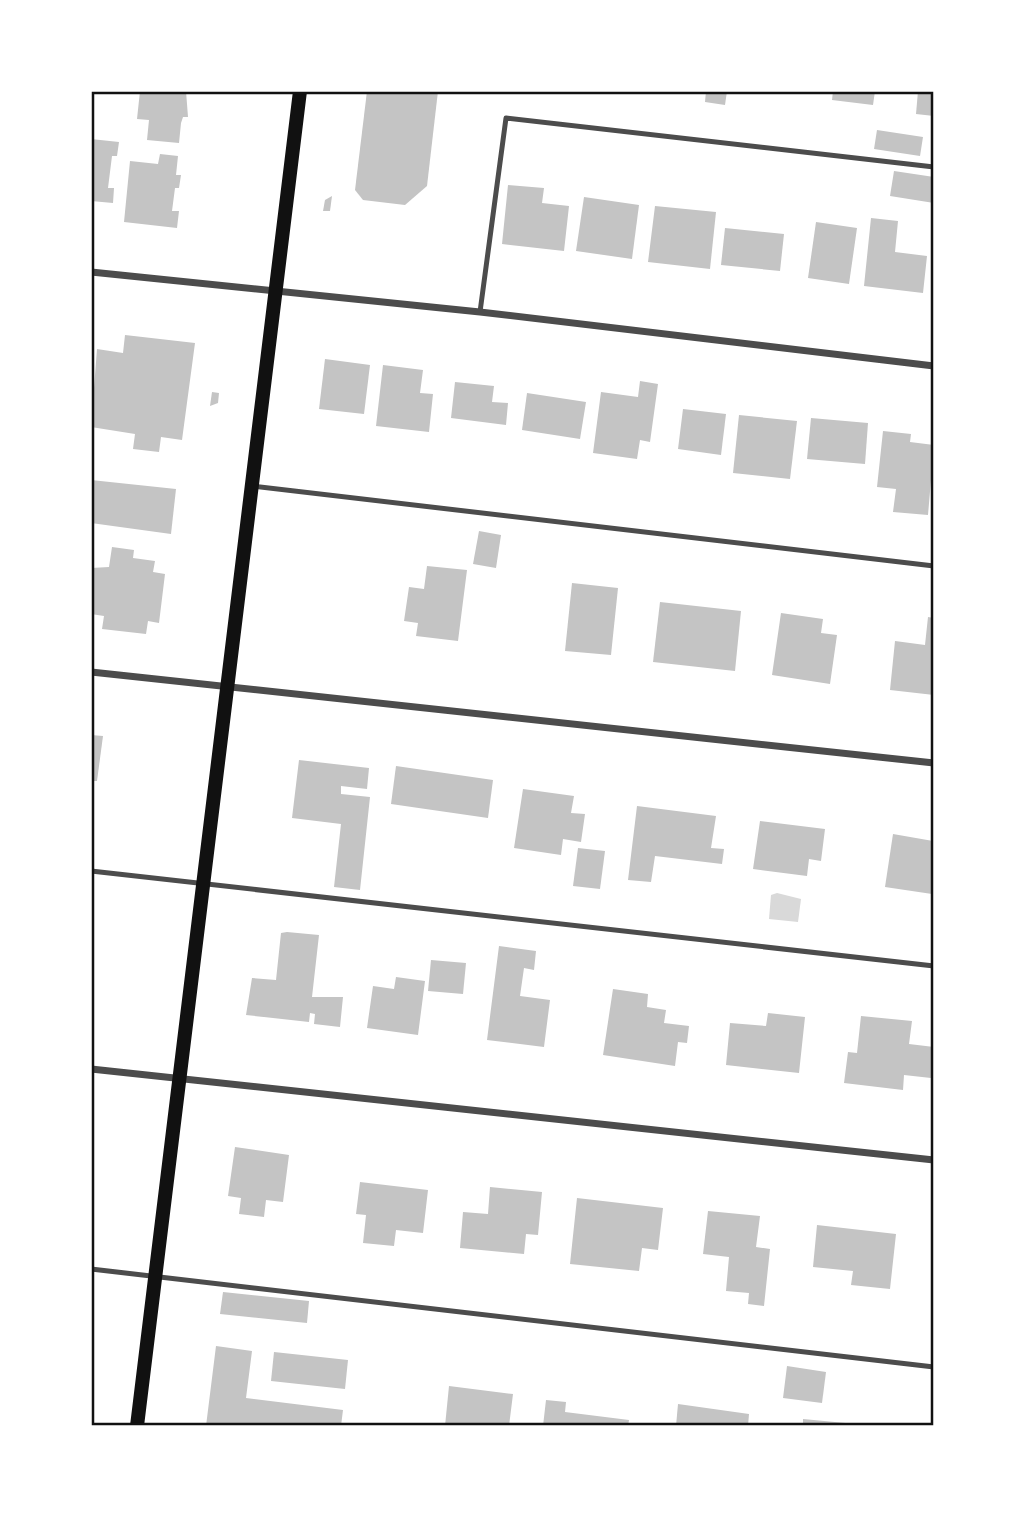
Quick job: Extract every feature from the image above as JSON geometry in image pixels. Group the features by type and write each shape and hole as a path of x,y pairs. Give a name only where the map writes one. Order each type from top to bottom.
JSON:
{"main road":[{"path":"137,1426 300,91"}],"street":[{"path":"91,272 480,313 934,366"},
{"path":"91,672 934,764"},
{"path":"91,1069 934,1160"}],"lane":[{"path":"480,313 506,118 934,167"},
{"path":"252,486 934,566"},
{"path":"91,871 934,967"},
{"path":"91,1269 934,1367"}],"shaded area":[{"path":"777,893 801,899 798,922 769,919 771,895"}],"building":[{"path":"140,91 186,91 188,117 183,117 179,143 147,140 149,120 137,119"},
{"path":"367,91 438,91 427,186 405,205 363,200 355,190"},
{"path":"706,91 727,91 725,105 705,102"},
{"path":"833,91 875,91 873,105 832,100"},
{"path":"918,91 934,91 934,116 916,114"},
{"path":"877,130 923,137 920,156 874,149"},
{"path":"91,139 119,142 117,156 112,156 108,188 114,188 113,203 91,201"},
{"path":"160,154 178,156 176,175 181,175 179,188 175,188 172,211 179,211 177,228 124,222 130,161 158,164"},
{"path":"894,171 934,177 934,203 890,196"},
{"path":"508,185 544,188 542,203 569,206 564,251 502,244"},
{"path":"332,196 330,211 323,211 325,200"},
{"path":"584,197 639,205 632,259 576,251"},
{"path":"655,206 716,212 710,269 648,262"},
{"path":"871,218 898,221 895,252 927,256 923,293 864,286"},
{"path":"816,222 857,228 849,284 808,278"},
{"path":"725,228 784,234 780,271 721,265"},
{"path":"125,335 195,343 182,440 161,437 159,452 133,449 135,434 91,427 97,349 123,353"},
{"path":"325,359 370,365 364,414 319,409"},
{"path":"383,365 423,370 420,393 433,394 429,432 376,426"},
{"path":"640,381 658,384 650,442 640,440 637,459 593,453 601,392 638,397"},
{"path":"455,382 494,386 492,402 508,403 506,425 451,418"},
{"path":"212,392 219,393 218,403 210,406"},
{"path":"527,393 586,402 580,439 522,430"},
{"path":"683,409 726,414 721,455 678,449"},
{"path":"739,415 797,421 790,479 733,473"},
{"path":"811,418 868,423 865,464 807,459"},
{"path":"883,431 911,434 910,442 934,445 928,515 893,512 896,489 877,487"},
{"path":"91,480 176,489 171,534 91,523"},
{"path":"479,531 501,535 496,568 473,564"},
{"path":"112,547 134,550 133,558 155,561 153,572 165,574 159,623 148,621 146,634 102,629 104,616 91,614 91,568 109,567"},
{"path":"427,566 467,570 458,641 416,636 418,623 404,621 409,587 424,589"},
{"path":"572,583 618,588 611,655 565,651"},
{"path":"660,602 741,611 735,671 653,662"},
{"path":"781,613 823,619 821,633 837,635 830,684 772,675"},
{"path":"928,617 934,618 934,695 890,690 895,641 925,645"},
{"path":"91,735 103,736 97,781 91,781"},
{"path":"299,760 369,768 367,789 341,786 341,794 370,797 360,890 334,887 341,824 292,818"},
{"path":"396,766 493,780 488,818 391,804"},
{"path":"523,789 574,796 571,813 585,814 581,842 563,839 561,855 514,848"},
{"path":"637,806 716,816 711,848 724,849 722,864 655,856 651,882 628,880"},
{"path":"760,821 825,829 821,861 809,859 807,876 753,869"},
{"path":"893,834 933,841 932,894 885,887"},
{"path":"578,848 605,851 600,889 573,886"},
{"path":"281,933 319,935 312,997 343,997 340,1027 314,1024 315,1014 310,1013 309,1022 246,1015 252,978 276,980"},
{"path":"499,946 536,951 534,970 524,968 520,996 550,1000 544,1047 487,1040"},
{"path":"431,960 466,963 463,994 428,991"},
{"path":"396,977 425,981 418,1035 367,1028 373,986 394,989"},
{"path":"613,989 648,994 647,1007 666,1010 664,1023 689,1026 687,1043 678,1042 675,1066 603,1055"},
{"path":"768,1013 805,1017 799,1073 726,1065 730,1023 766,1026"},
{"path":"861,1016 912,1021 909,1044 934,1047 931,1078 904,1075 903,1090 844,1083 848,1052 857,1053"},
{"path":"235,1147 289,1155 283,1202 266,1200 264,1217 239,1214 241,1198 228,1196"},
{"path":"360,1182 428,1190 423,1233 396,1230 394,1246 363,1243 366,1215 356,1214"},
{"path":"490,1187 542,1192 538,1235 526,1234 524,1254 460,1248 463,1212 488,1214"},
{"path":"577,1198 663,1208 658,1250 642,1248 639,1271 570,1264"},
{"path":"708,1211 760,1216 756,1247 770,1249 764,1306 748,1304 749,1293 726,1291 729,1257 703,1254"},
{"path":"817,1225 896,1234 890,1289 851,1285 853,1271 813,1267"},
{"path":"223,1292 309,1301 307,1323 220,1314"},
{"path":"216,1346 252,1351 246,1398 343,1410 341,1426 206,1426"},
{"path":"274,1352 348,1360 345,1389 271,1381"},
{"path":"787,1366 826,1372 822,1403 783,1398"},
{"path":"449,1386 513,1394 509,1426 445,1426"},
{"path":"546,1400 566,1402 565,1412 629,1420 628,1426 543,1426"},
{"path":"678,1404 749,1414 748,1426 676,1426"},
{"path":"803,1419 856,1424 856,1426 803,1426"}]}
